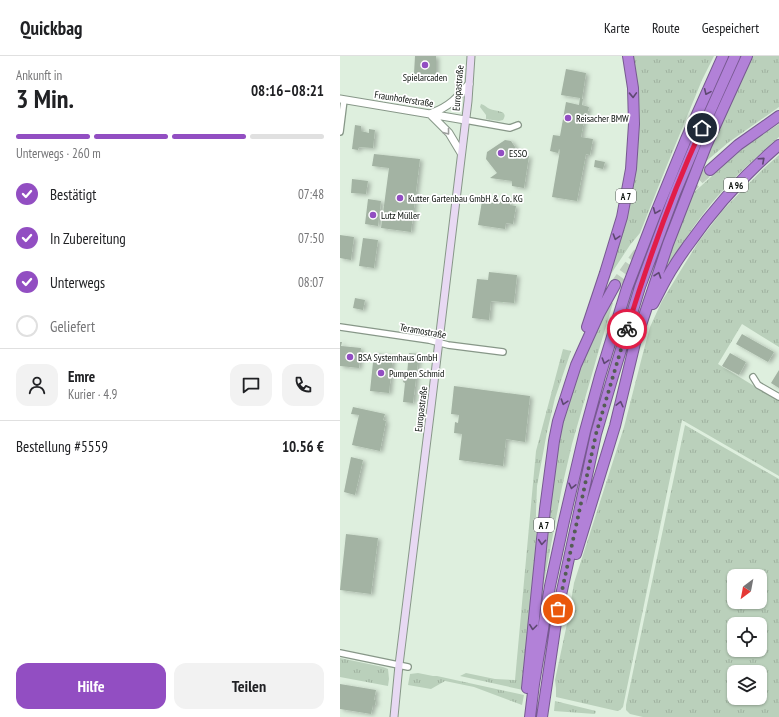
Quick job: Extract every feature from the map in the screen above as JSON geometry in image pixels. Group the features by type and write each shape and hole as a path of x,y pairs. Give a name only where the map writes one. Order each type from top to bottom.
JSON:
{"highway":[{"name":"A 7","path":"526,717 531,683 545,508 554,441 558,421 585,331 622,217 631,169 634,124 628,56"},
{"name":"A 7","path":"531,683 564,521 585,430 600,376 627,288 655,215 686,139 723,56"},
{"path":"542,713 558,609 596,434 640,287 678,186 735,56"},
{"path":"558,609 610,442 635,344 668,244 706,146 747,56"},
{"path":"710,170 738,145 779,116"},
{"name":"A 96","path":"641,325 674,266 698,231 728,194 753,168 779,145"},
{"name":"A 7","path":"576,365 599,314 615,285"},
{"name":"A 7","path":"529,704 530,717"}],"main road":[{"name":"Europastraße","path":"394,717 465,120 471,56"}],"street":[{"path":"461,152 449,133 430,114 448,105 460,95 469,84"},
{"path":"340,132 342,100"},
{"name":"Fraunhoferstraße","path":"342,100 465,120"},
{"path":"465,120 510,128 518,125"},
{"name":"Teramostraße","path":"340,327 429,340 448,345 503,352"},
{"path":"753,377 758,385 779,397"},
{"path":"340,653 408,667"}],"green space":[{"path":"632,56 714,56 702,80 640,233 630,245 607,280 631,192"},
{"path":"753,56 779,56 779,107 729,142 704,163 723,120"},
{"path":"481,104 490,109 503,113 503,120 499,121 486,119 486,115 480,107"},
{"path":"779,124 779,137 739,173 709,207 686,238 659,281 690,196 746,146"},
{"path":"779,155 779,347 742,324 718,364 779,401 779,476 682,420 623,707 617,711 556,697 555,680 574,583 624,427 650,327 662,301 699,241 723,210 763,169"},
{"path":"611,302 613,303 572,444 562,487 542,593 552,490 562,422 568,400 579,371"},
{"path":"563,349 571,351 555,398 537,486 536,548 523,690 460,676 466,673 495,679 515,680 536,451"},
{"path":"685,425 779,479 779,717 643,717 630,714 626,710"},
{"path":"340,658 388,669 388,686 340,677"},
{"path":"418,673 524,695 522,705 474,687 445,681 431,689 408,685 410,674"},
{"path":"555,701 596,711 595,714 554,711"}],"building":[{"name":"Spielarcaden","path":"415,56 436,56 436,75 414,74"},
{"path":"566,69 586,73 582,105 589,107 587,115 585,115 581,137 593,139 590,155 586,154 577,201 552,197 560,150 559,149 558,153 550,151 553,135 560,136 566,102 579,105 580,98 561,95"},
{"path":"355,125 361,126 361,131 369,133 369,129 375,130 373,148 359,147 358,150 352,149"},
{"path":"505,140 511,141 519,153 512,157 524,159 525,155 529,156 524,188 512,186 512,181 490,178 497,173 486,159 487,152"},
{"name":"Kutter Gartenbau GmbH & Co. KG","path":"374,154 420,159 411,232 381,228 389,168 372,166"},
{"path":"595,160 605,162 603,169 594,167"},
{"path":"352,179 368,181 366,194 351,193"},
{"name":"Lutz Müller","path":"368,199 381,201 378,226 365,224"},
{"path":"495,199 511,202 510,205 516,206 513,224 506,223 505,229 478,225 482,201 494,203"},
{"path":"340,235 354,237 351,260 340,258"},
{"path":"363,238 378,240 374,268 359,266"},
{"path":"489,272 517,275 514,303 491,301 489,320 472,318 477,279 488,280"},
{"path":"355,298 365,300 363,310 353,308"},
{"path":"742,334 774,352 768,362 736,344"},
{"name":"BSA Systemhaus GmbH","path":"340,342 342,342 341,346 361,348 359,368 340,366"},
{"name":"Pumpen Schmid","path":"374,353 393,355 389,393 370,391"},
{"path":"409,353 419,354 413,403 403,402 405,383 403,382 404,378 400,378 401,373 407,374"},
{"path":"730,353 746,362 739,375 722,366"},
{"path":"779,370 779,388 771,383"},
{"path":"454,386 530,396 525,442 506,439 503,466 459,460 462,434 454,433 455,422 458,423 459,415 451,414"},
{"path":"353,407 385,414 383,420 386,421 380,451 352,445 359,415 351,414"},
{"path":"351,457 363,460 355,495 344,492"},
{"path":"346,534 378,538 371,594 340,590"},
{"path":"340,684 376,690 374,700 376,700 375,705 373,705 371,714 340,709"}],"tunnel":[{"path":"615,285 671,210 696,182 710,170"}],"way so far":[{"path":"558,609 596,434 627,329"}],"place":[{"name":"Spielarcaden","path":"425,65"},
{"name":"Reisacher BMW","path":"568,118"},
{"name":"ESSO","path":"501,153"},
{"name":"Kutter Gartenbau GmbH & Co. KG","path":"400,198"},
{"name":"Lutz Müller","path":"373,215"},
{"name":"BSA Systemhaus GmbH","path":"350,357"},
{"name":"Pumpen Schmid","path":"381,373"}],"route":[{"path":"627,329 640,287 670,205 702,128"}]}
